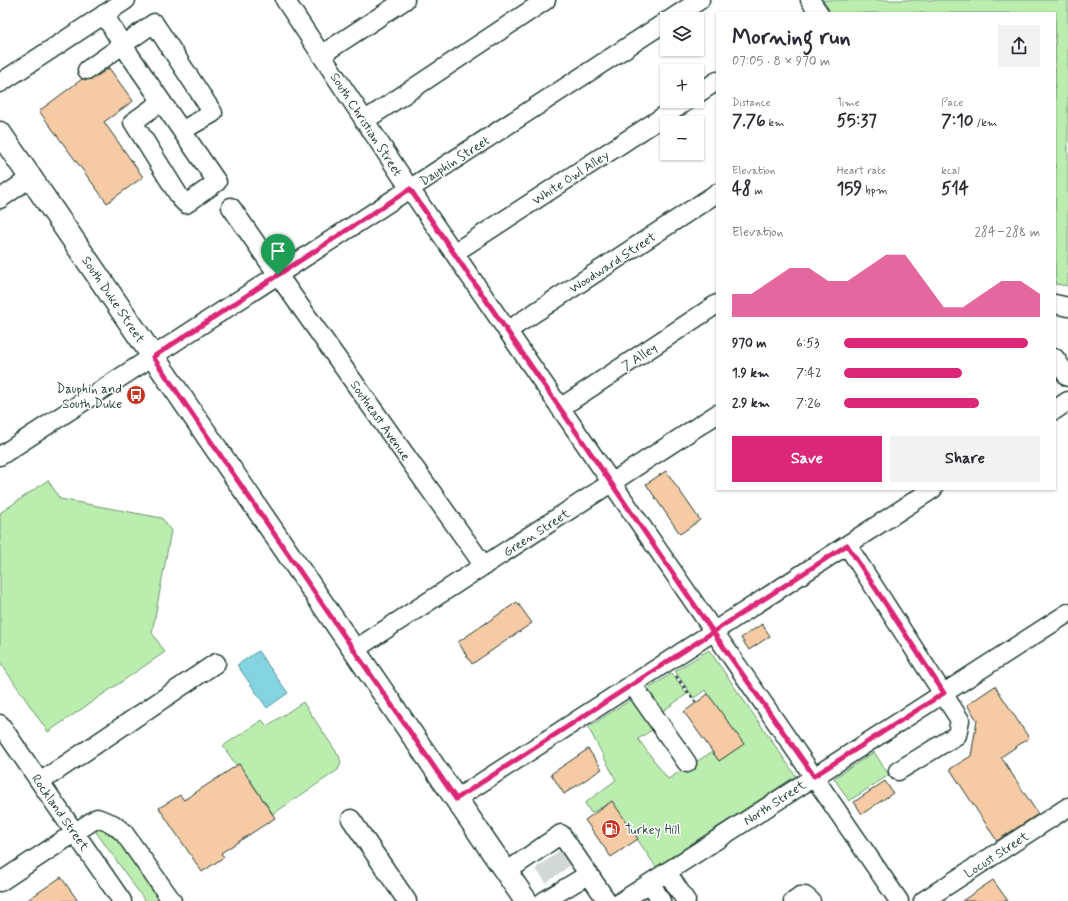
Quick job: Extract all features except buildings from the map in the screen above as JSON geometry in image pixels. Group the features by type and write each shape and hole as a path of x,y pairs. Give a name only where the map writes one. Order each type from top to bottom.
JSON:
{"main road":[{"name":"South Duke Street","path":"0,133 526,901"}],"street":[{"path":"0,83 126,0"},
{"name":"South Christian Street","path":"285,0 410,189 899,901"},
{"path":"321,55 405,0"},
{"path":"364,121 546,0"},
{"path":"682,12 700,0"},
{"path":"810,0 818,12"},
{"path":"104,14 122,44 161,102 183,130 217,182 186,204 181,199 133,122 161,102"},
{"path":"87,70 154,23 213,113 183,130"},
{"name":"Dauphin Street","path":"0,456 660,26"},
{"path":"704,89 716,82"},
{"name":"White Owl Alley","path":"454,253 676,108"},
{"path":"0,199 30,178"},
{"name":"Woodward Street","path":"507,331 716,194"},
{"name":"Southeast Avenue","path":"231,207 484,566"},
{"path":"1056,304 1068,307"},
{"name":"7 Alley","path":"560,408 716,305"},
{"path":"1056,359 1068,377"},
{"path":"1056,409 1068,401"},
{"name":"Green Street","path":"354,650 716,415"},
{"path":"456,799 931,490"},
{"path":"847,545 944,693 960,720 956,735 898,771"},
{"name":"North Street","path":"622,901 1068,613"},
{"path":"40,782 216,663"},
{"path":"632,684 687,763"},
{"name":"Rockland Street","path":"0,724 122,901"},
{"name":"Locust Street","path":"923,901 1068,807"},
{"path":"0,882 97,818 113,824 124,833 172,901"},
{"path":"351,819 407,901"},
{"path":"506,872 545,853 561,834 569,880"},
{"path":"659,878 661,901"},
{"path":"659,878 673,901"},
{"path":"659,878 686,901"},
{"path":"544,901 569,880"},
{"path":"569,880 607,901"},
{"path":"793,901 800,896 805,896 810,901"}],"path":[{"path":"666,662 696,703"}],"green space":[{"path":"820,0 1068,0 1068,286 1056,284 1056,12 828,12"},
{"path":"48,480 60,499 162,518 171,531 152,633 165,652 48,732 0,662 0,513"},
{"path":"709,650 796,776 656,867 612,802 591,813 585,803 616,780 588,727 632,699 652,730 638,739 668,779 712,752 719,761 743,744 705,690 694,698 675,671"},
{"path":"672,673 687,694 660,713 644,692"},
{"path":"303,702 339,756 341,763 338,770 273,814 239,764 236,765 223,746 262,720 267,726"},
{"path":"874,752 889,775 849,801 834,778"},
{"path":"110,827 161,901 145,901 96,832 98,828"}],"water":[{"path":"258,651 288,693 267,708 237,665"}],"tunnel":[{"path":"554,855 567,871"},
{"path":"543,863 555,880"}],"place":[{"name":"Dauphin and South Duke","path":"136,395"},
{"name":"Turkey Hill","path":"611,829"}],"route":[{"path":"278,275 153,357 456,799 713,632 814,776 944,693 847,545 713,632 410,189 278,275"}]}
